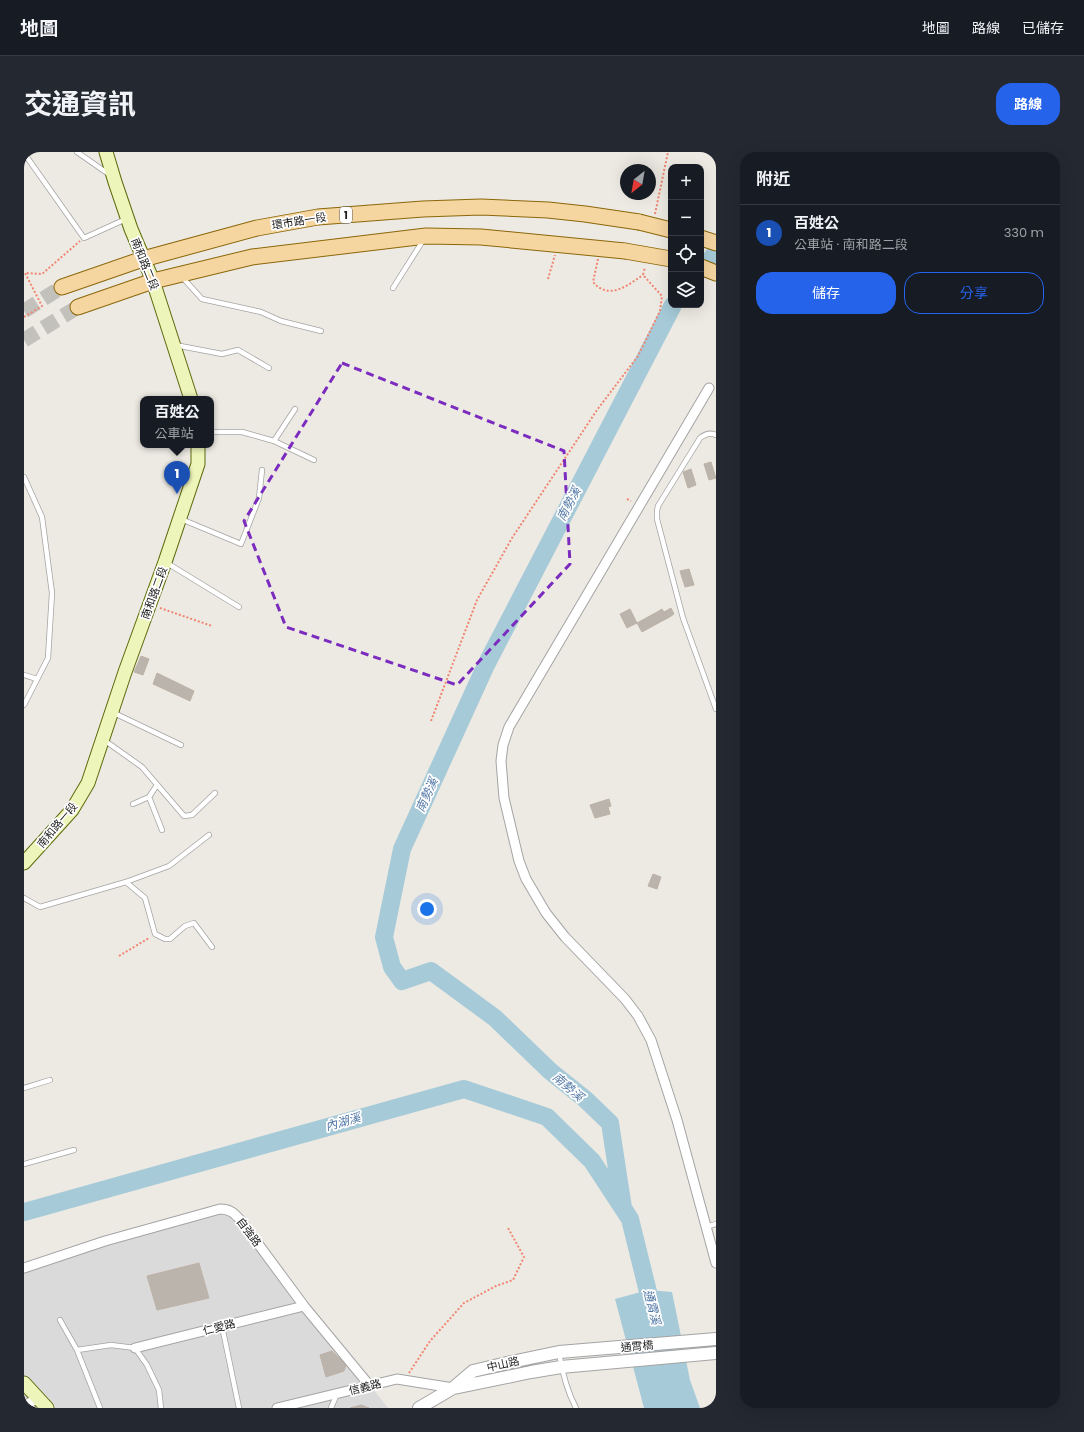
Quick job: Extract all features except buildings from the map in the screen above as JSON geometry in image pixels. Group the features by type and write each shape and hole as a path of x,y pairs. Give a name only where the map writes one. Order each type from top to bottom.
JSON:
{"main road":[{"name":"南和路二段","path":"106,152 127,218 153,281 190,396"},
{"name":"環市路一段","path":"62,287 143,259 257,228 318,216 423,209 482,208 548,210 639,222 668,229"},
{"path":"78,307 153,281 252,257 426,236 481,237 558,244 625,251 668,258"},
{"path":"704,239 716,243"},
{"path":"704,269 716,272"},
{"name":"南和路二段","path":"103,739 198,464 198,448"},
{"name":"南和路一段","path":"24,863 72,810 88,783 103,739"},
{"path":"24,1383 47,1408"}],"street":[{"path":"709,388 509,727 503,746 501,761 504,798 519,861 526,879 546,914 564,937 626,999 638,1016 651,1040 677,1120 716,1263"},
{"name":"自強路","path":"24,1268 105,1241 220,1209 228,1209 242,1222 304,1306 370,1386"},
{"name":"仁愛路","path":"135,1348 304,1306"},
{"name":"通霄橋","path":"559,1352 716,1339"},
{"name":"中山路","path":"419,1408 453,1388 473,1371 559,1352"},
{"name":"通霄橋","path":"561,1367 642,1361 716,1353"},
{"name":"中山路","path":"453,1388 561,1367"},
{"name":"信義路","path":"278,1408 397,1379 453,1388"},
{"path":"24,1406 38,1398"}],"lane":[{"path":"77,152 113,177"},
{"path":"24,153 84,238 127,218"},
{"path":"392,288 426,236"},
{"path":"180,274 202,299 261,312 281,321 321,331"},
{"path":"173,345 222,354 238,350 269,368"},
{"path":"274,441 295,408"},
{"path":"214,432 242,432 274,441 314,460"},
{"path":"716,435 712,433 705,434 700,438 656,511 683,618 716,709"},
{"path":"180,519 241,544 259,498 262,470"},
{"path":"24,477 42,517 52,593 48,658 24,706"},
{"path":"165,562 239,607"},
{"path":"24,675 37,679"},
{"path":"112,712 181,745"},
{"path":"103,739 142,767 184,816 192,815 215,793"},
{"path":"133,804 149,797 157,785"},
{"path":"149,797 162,830"},
{"path":"24,898 40,907 126,882 169,866 209,835"},
{"path":"126,882 145,898 156,934 165,939 170,939 186,926 194,923 212,947"},
{"path":"24,1088 50,1080"},
{"path":"24,1164 74,1150"},
{"path":"706,1228 716,1224"},
{"path":"60,1320 77,1350 100,1408"},
{"path":"222,1326 239,1408"},
{"path":"77,1350 111,1345 135,1348 148,1365 159,1390 161,1408"},
{"path":"559,1352 561,1367 576,1408"},
{"path":"331,1408 336,1394"}],"path":[{"path":"655,214 668,152"},
{"path":"24,317 42,306 25,273 42,274 84,238"},
{"path":"548,278 558,244"},
{"path":"600,249 594,282 596,286 603,290 620,290 643,275 646,260"},
{"path":"431,721 477,600 512,538 597,410 638,356 660,311 662,296 643,275"},
{"path":"150,604 212,626"},
{"path":"119,956 156,934"},
{"path":"404,1380 430,1341 464,1303 496,1286 513,1280 524,1257 508,1228"}],"highlighted area":[{"path":"342,363 564,451 570,564 457,685 286,627 244,521"}],"shaded area":[{"path":"228,1205 388,1408 24,1408 24,1266"}],"water":[{"name":"通霄溪","path":"648,1290 672,1292 690,1380 700,1408 644,1408 615,1299"}],"waterway":[{"name":"南勢溪","path":"704,267 716,253"},
{"name":"南勢溪","path":"623,1208 610,1123 585,1099 550,1071 495,1018 431,971 402,981 392,967 384,937 402,849 486,665 671,308"},
{"name":"內湖溪","path":"24,1212 464,1089 547,1117 592,1161 630,1219 653,1312"}],"tunnel":[{"path":"24,311 62,287"},
{"path":"24,340 78,307"}],"place":[{"name":"百姓公","path":"177,494"}]}
